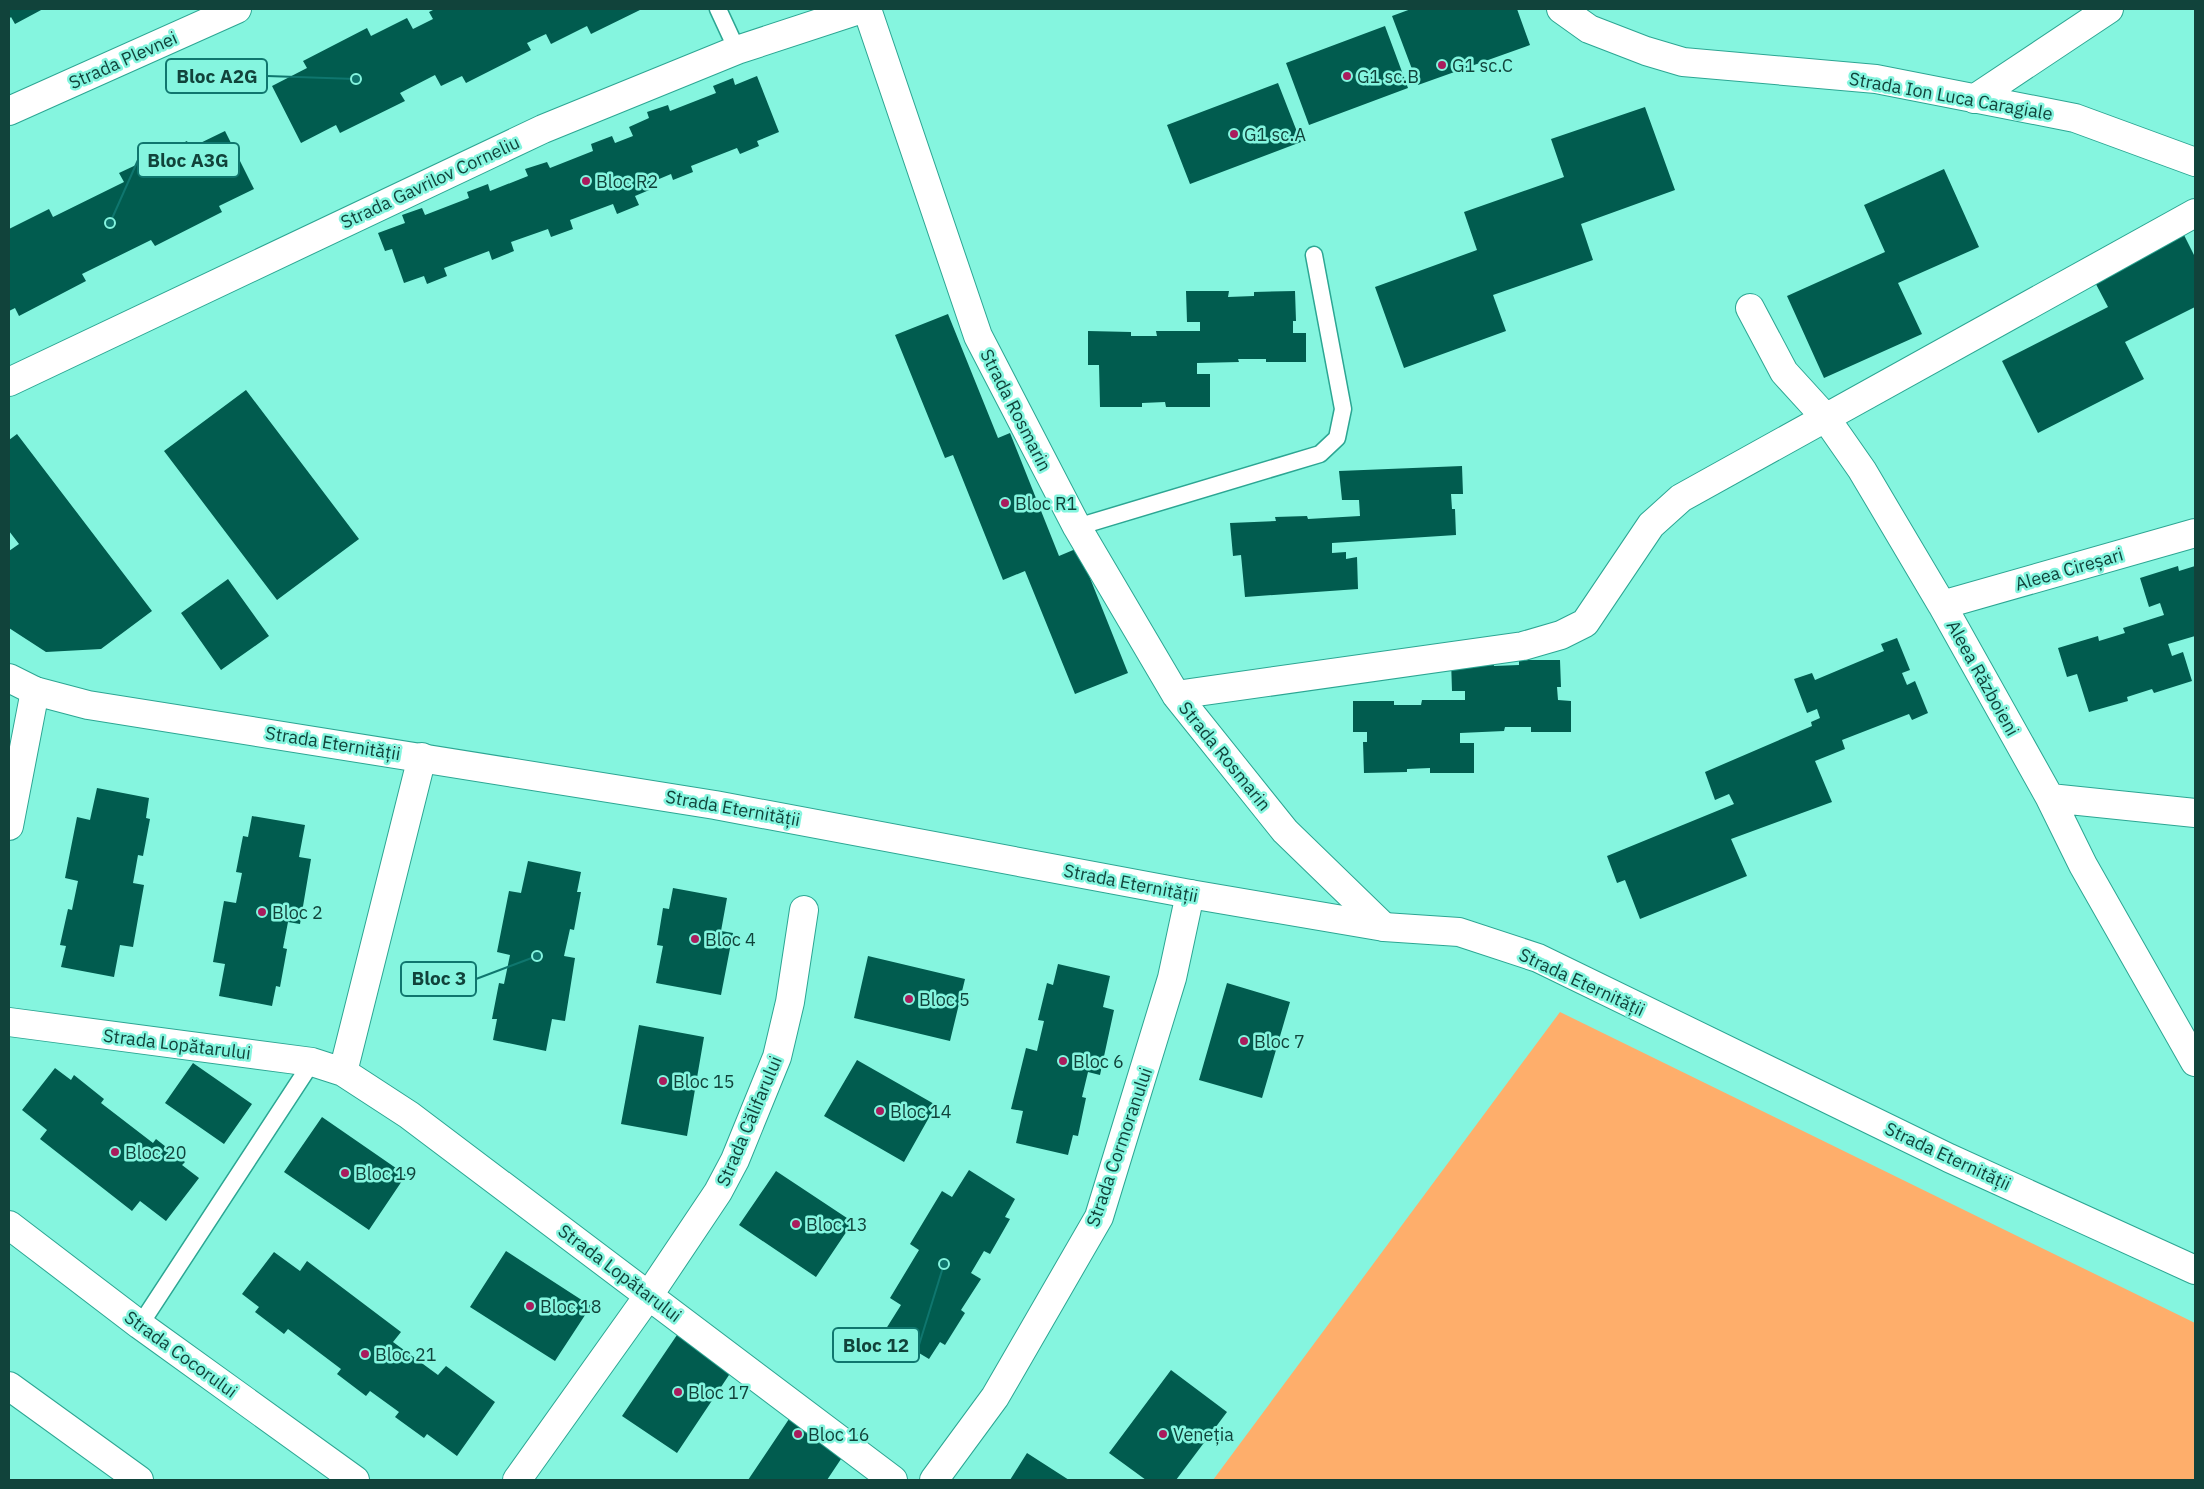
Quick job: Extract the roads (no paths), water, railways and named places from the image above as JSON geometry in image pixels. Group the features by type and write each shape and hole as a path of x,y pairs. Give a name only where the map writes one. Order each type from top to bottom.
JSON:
{"street":[{"name":"Strada Plevnei","path":"9,111 237,9"},
{"name":"Strada Gavrilov Corneliu","path":"9,382 543,129 737,50 862,9"},
{"name":"Strada Rosmarin","path":"867,9 978,336 1077,527 1176,696 1285,831 1384,927"},
{"name":"Strada Ion Luca Caragiale","path":"1561,9 1589,29 1646,51 1683,62 1876,79 1974,100 2075,118 2195,162"},
{"path":"1974,100 2109,9"},
{"path":"1176,696 1522,646 1561,635 1585,623 1651,524 1681,498 2195,213"},
{"name":"Aleea Războieni","path":"1750,308 1784,372 1825,417 1862,470 1942,605 2050,798 2083,865 2195,1062"},
{"name":"Aleea Cireșari","path":"1942,605 2195,533"},
{"name":"Strada Eternității","path":"9,678 36,691 88,704 715,805 1190,894 1384,927 1459,932 1538,958 1948,1158 2195,1270"},
{"path":"9,826 36,691"},
{"path":"343,1072 422,757"},
{"path":"2050,798 2195,813"},
{"name":"Strada Cormoranului","path":"934,1480 1000,1390 1099,1217 1172,978 1190,894"},
{"name":"Strada Călifarului","path":"517,1480 649,1295 718,1192 735,1160 777,1057 790,1002 804,910"},
{"name":"Strada Lopătarului","path":"9,1022 312,1062 343,1072 409,1115 893,1480"},
{"name":"Strada Cocorului","path":"9,1225 140,1325 355,1480"},
{"path":"9,1386 139,1480"}],"lane":[{"path":"718,9 737,50"},
{"path":"1077,527 1320,454 1337,438 1343,409 1314,255"},
{"path":"140,1325 312,1062"}],"place":[{"name":"G1 sc.C","path":"1442,65"},
{"name":"G1 sc.B","path":"1347,76"},
{"name":"Bloc A2G","path":"356,79"},
{"name":"G1 sc.A","path":"1234,134"},
{"name":"Bloc R2","path":"586,181"},
{"name":"Bloc A3G","path":"110,223"},
{"name":"Bloc R1","path":"1005,503"},
{"name":"Bloc 2","path":"262,912"},
{"name":"Bloc 4","path":"695,939"},
{"name":"Bloc 3","path":"537,956"},
{"name":"Bloc 5","path":"909,999"},
{"name":"Bloc 7","path":"1244,1041"},
{"name":"Bloc 6","path":"1063,1061"},
{"name":"Bloc 15","path":"663,1081"},
{"name":"Bloc 14","path":"880,1111"},
{"name":"Bloc 20","path":"115,1152"},
{"name":"Bloc 19","path":"345,1173"},
{"name":"Bloc 13","path":"796,1224"},
{"name":"Bloc 12","path":"944,1264"},
{"name":"Bloc 18","path":"530,1306"},
{"name":"Bloc 21","path":"365,1354"},
{"name":"Bloc 17","path":"678,1392"},
{"name":"Bloc 16","path":"798,1434"},
{"name":"Veneția","path":"1163,1434"}]}
